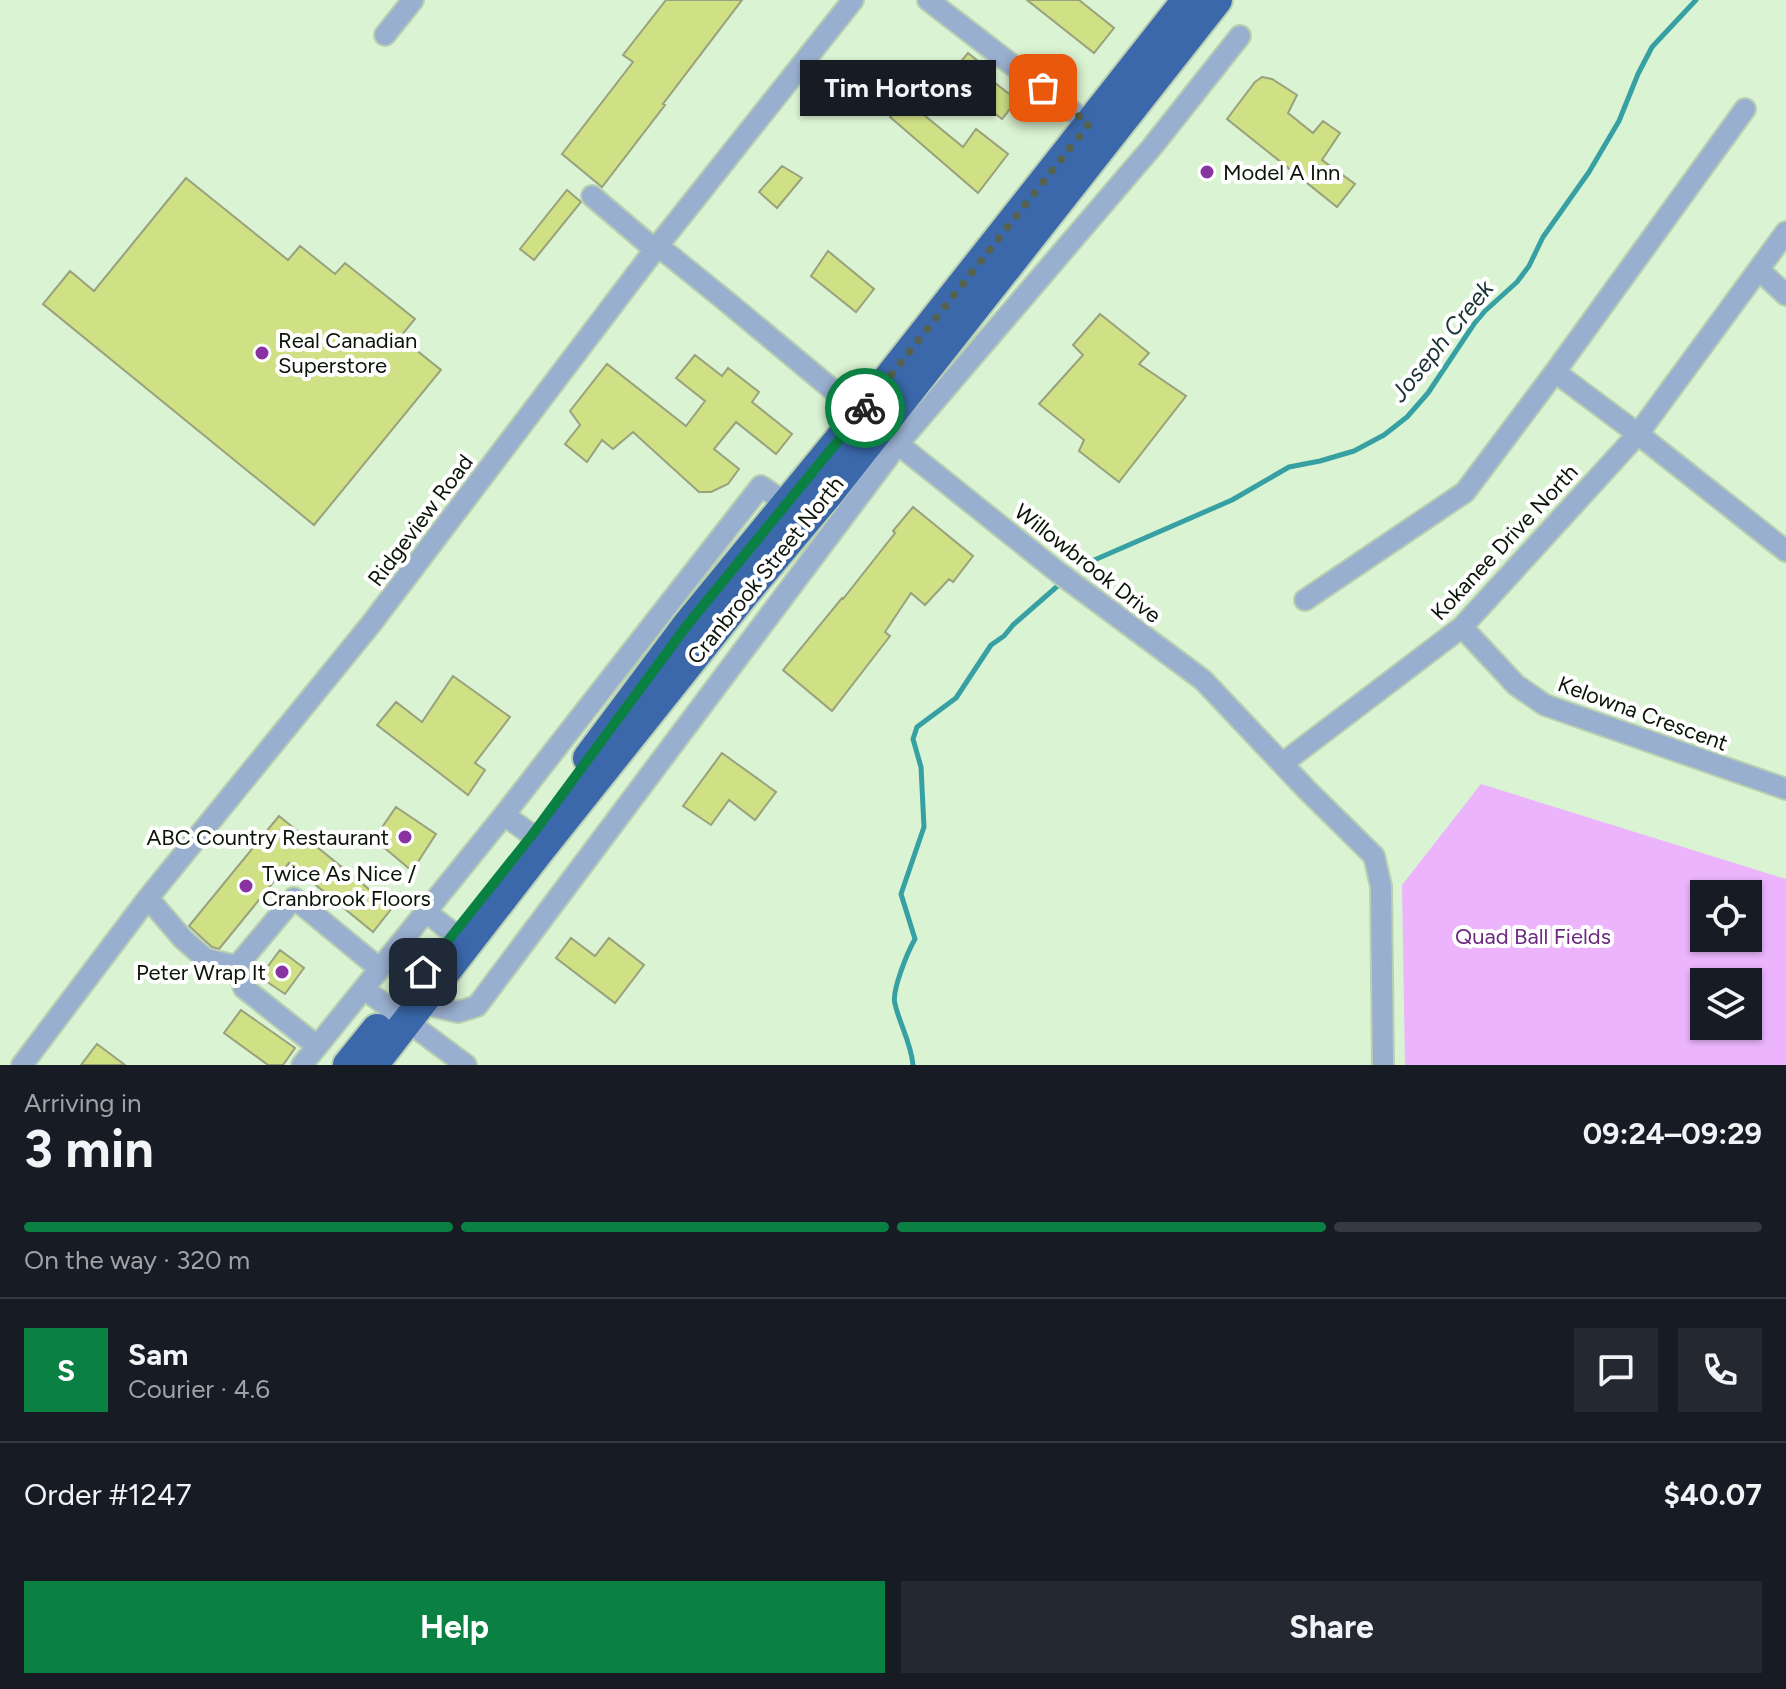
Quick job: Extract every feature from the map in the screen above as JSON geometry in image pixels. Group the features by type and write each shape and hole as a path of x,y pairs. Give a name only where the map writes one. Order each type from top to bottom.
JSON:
{"highway":[{"name":"Cranbrook Street North","path":"348,1065 406,1011 829,493 1098,131 1187,0"},
{"name":"Cranbrook Street North","path":"1098,131 1217,0"},
{"name":"Cranbrook Street North","path":"373,1065 453,933 532,835 608,705 688,624 787,504 880,428"}],"street":[{"path":"385,35 413,0"},
{"name":"Ridgeview Road","path":"22,1065 148,898 371,624 656,248 853,0"},
{"path":"928,0 1098,131"},
{"path":"406,1011 458,1012 477,1006 604,839 880,428 1152,147 1240,36"},
{"path":"1305,600 1465,492 1745,109"},
{"name":"Willowbrook Drive","path":"592,196 646,242 668,254 715,291 1059,573 1203,680 1374,856 1381,886 1383,1065"},
{"name":"Kokanee Drive North","path":"1283,763 1462,627 1638,434 1786,232"},
{"path":"1759,270 1786,295"},
{"path":"1555,372 1786,551"},
{"name":"Kelowna Crescent","path":"1462,627 1516,685 1545,705 1786,789"},
{"path":"302,1065 504,815 608,705"},
{"path":"504,815 532,835"},
{"path":"148,898 183,939 206,959 237,966"},
{"path":"237,966 294,898 380,969"},
{"path":"426,912 453,933"},
{"path":"237,966 244,988 317,1046"},
{"path":"364,989 406,1011 466,1065"}],"green space":[{"name":"Quad Ball Fields","path":"1481,784 1786,879 1786,1065 1405,1065 1402,885"}],"building":[{"path":"666,0 742,0 602,187 562,154 633,62 623,55"},
{"path":"1027,0 1079,0 1114,28 1094,53"},
{"path":"968,53 994,74 990,79 1017,100 1002,119 949,76"},
{"path":"1262,77 1272,79 1297,95 1288,113 1313,133 1323,121 1340,133 1322,160 1355,184 1337,207 1227,119"},
{"path":"907,101 963,147 976,129 1008,154 978,193 890,117"},
{"path":"782,166 802,178 777,208 759,192"},
{"name":"Real Canadian Superstore","path":"186,178 288,260 300,246 335,274 345,263 415,319 400,337 441,370 314,525 43,304 70,271 94,291"},
{"path":"567,190 581,202 534,260 520,249"},
{"path":"828,251 874,289 856,312 811,276"},
{"path":"1100,314 1149,353 1139,364 1186,396 1119,482 1079,451 1084,440 1039,404 1083,355 1073,345"},
{"path":"695,355 722,376 728,368 759,392 752,402 792,434 776,454 736,422 714,449 739,469 728,484 711,492 699,492 633,432 613,449 602,440 587,462 565,444 580,425 570,411 607,364 686,426 705,401 676,378"},
{"path":"913,507 973,556 953,582 949,579 925,605 911,593 885,632 890,636 832,711 783,670 843,599"},
{"path":"453,676 510,717 475,763 485,770 468,795 377,725 396,702 422,722"},
{"path":"722,753 776,792 755,820 729,800 711,825 683,806"},
{"name":"ABC Country Restaurant","path":"396,807 436,834 412,871 374,839"},
{"name":"Twice As Nice / Cranbrook Floors","path":"279,816 392,908 373,932 289,863 219,949 212,947 189,926"},
{"path":"571,938 595,956 609,938 644,965 615,1003 556,958"},
{"name":"Peter Wrap It","path":"280,950 304,968 285,994 260,977"},
{"path":"241,1010 295,1048 283,1065 268,1065 224,1033"},
{"path":"97,1044 125,1065 81,1065"}],"waterway":[{"name":"Joseph Creek","path":"1092,561 1232,500 1289,467 1354,451 1384,435 1407,417 1428,393 1474,324 1529,266 1543,237 1589,172 1619,121 1652,47 1696,0"},
{"name":"Joseph Creek","path":"913,1065 894,998 915,939 901,894 924,827 921,767 913,739 917,727 956,698 991,645 1061,583"}],"way so far":[{"path":"865,408 1089,124 1043,88"}],"place":[{"name":"Tim Hortons","path":"1043,88"},
{"name":"Model A Inn","path":"1207,172"},
{"name":"Real Canadian Superstore","path":"262,353"},
{"name":"ABC Country Restaurant","path":"405,837"},
{"name":"Twice As Nice / Cranbrook Floors","path":"246,886"},
{"name":"Peter Wrap It","path":"282,972"}],"route":[{"path":"423,972 532,835 688,624 865,408"}]}
